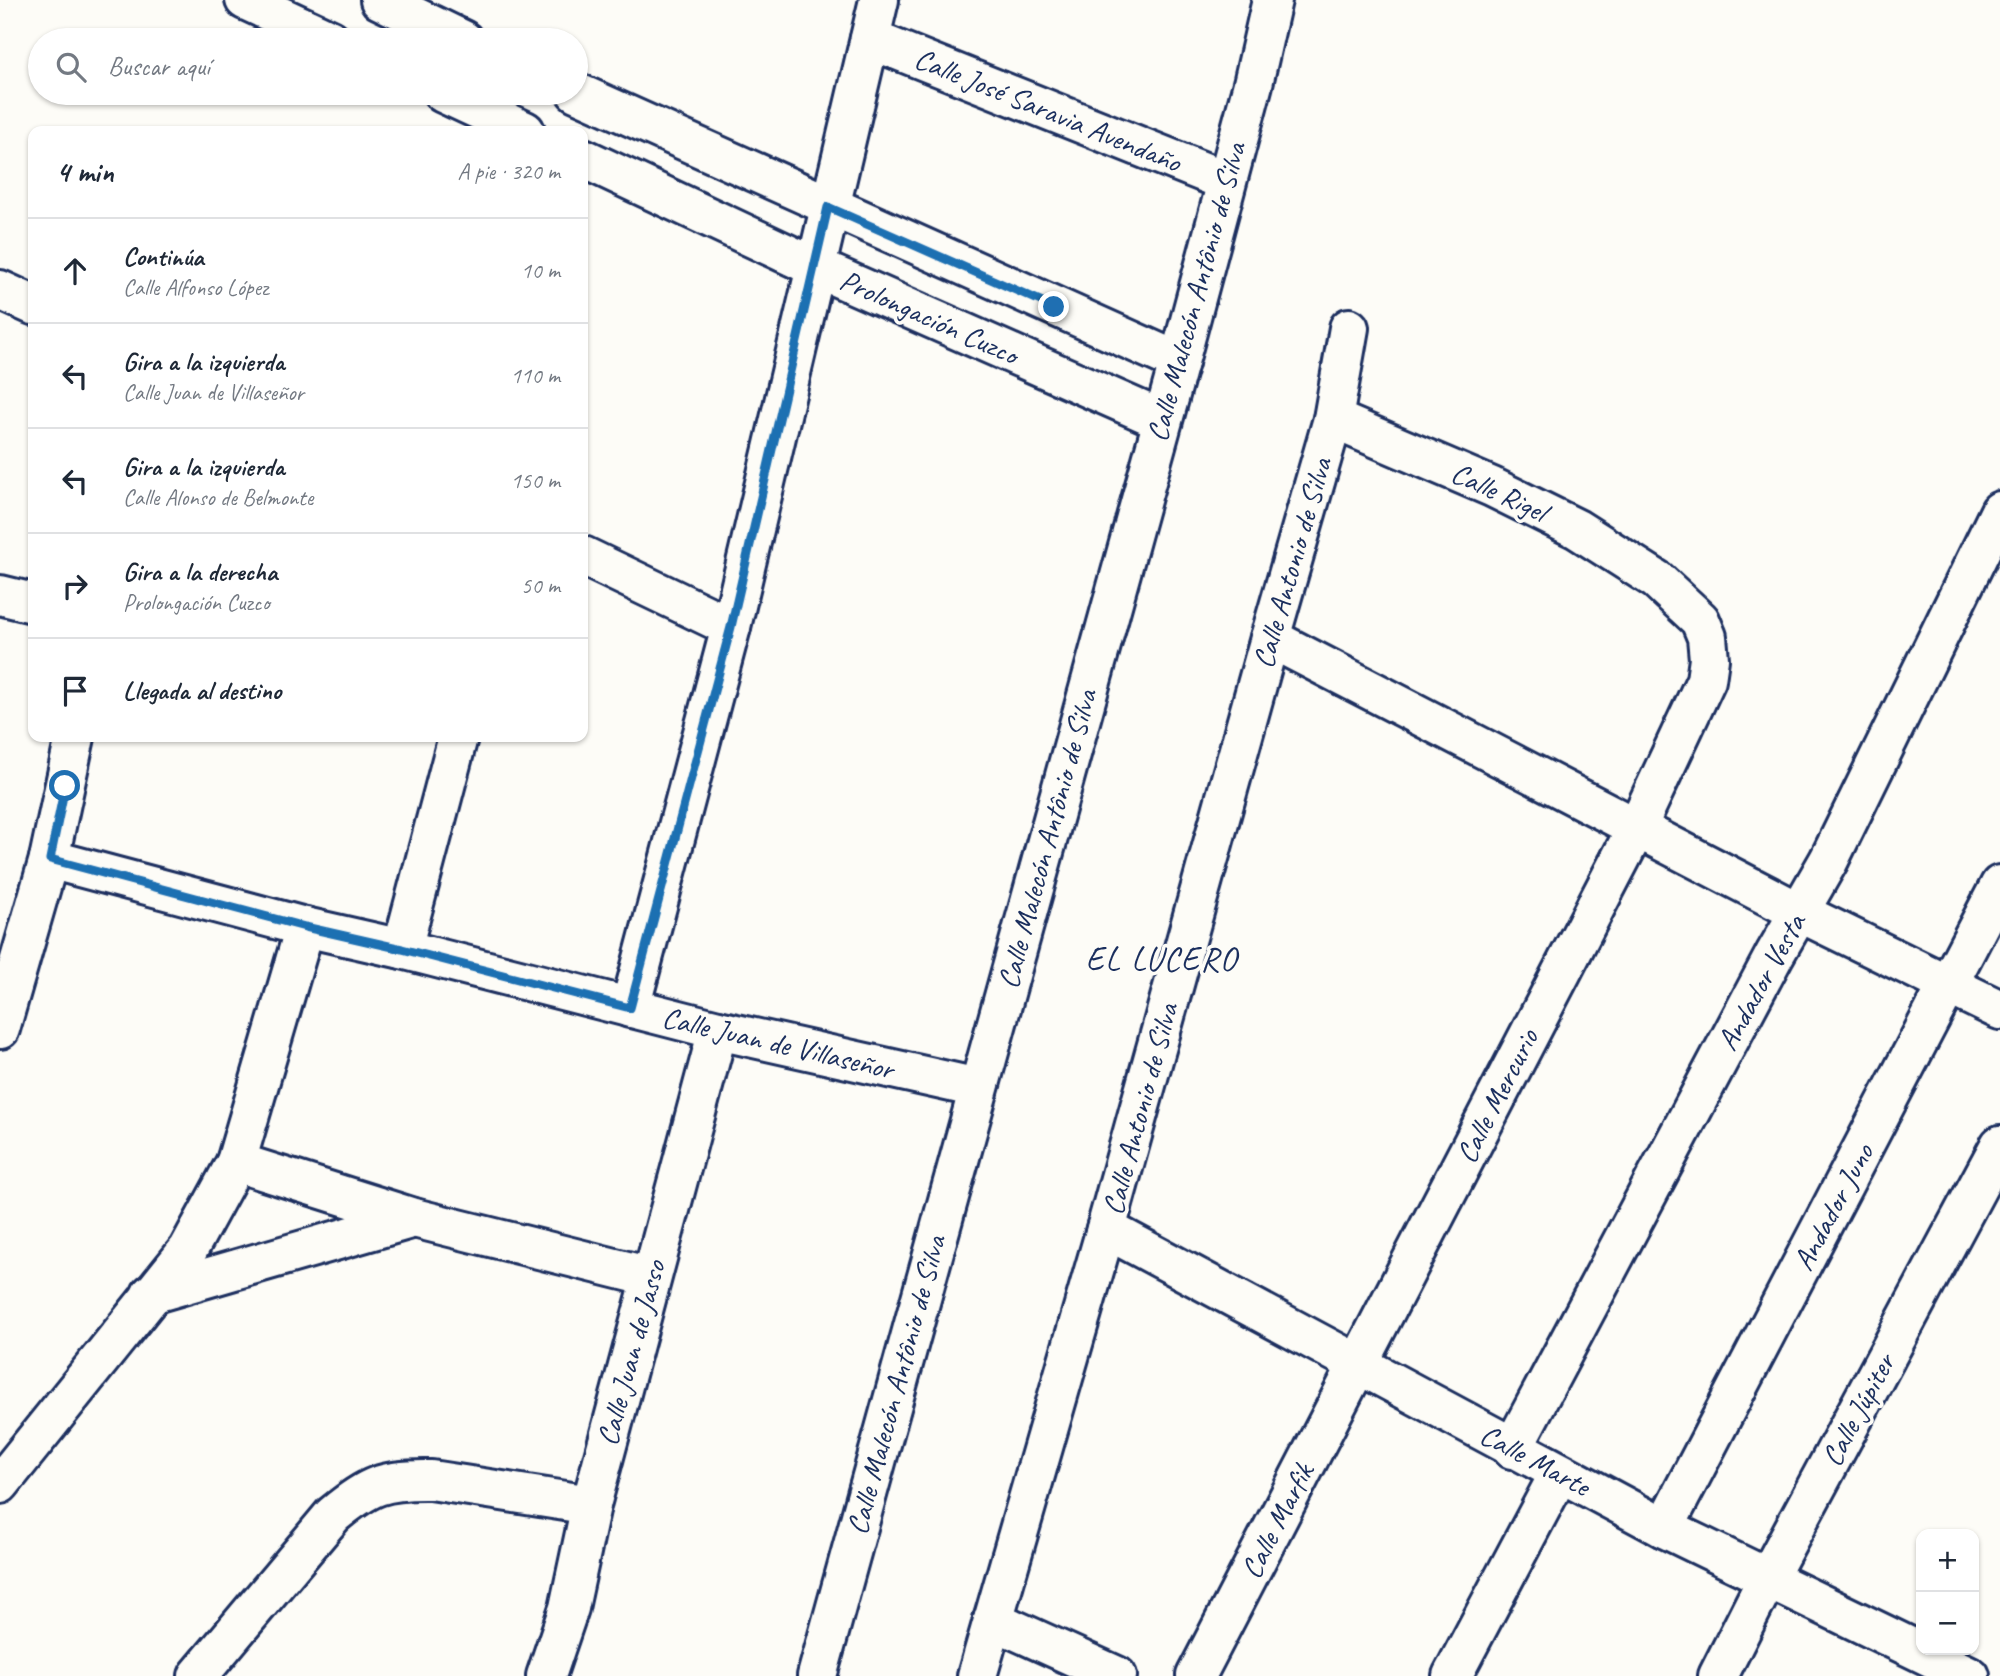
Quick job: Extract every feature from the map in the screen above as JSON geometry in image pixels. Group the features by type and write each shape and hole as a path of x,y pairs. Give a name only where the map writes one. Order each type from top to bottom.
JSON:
{"street":[{"path":"245,0 305,28"},
{"path":"380,0 438,28"},
{"path":"630,1008 731,627 879,0"},
{"name":"Calle Malecón Antônio de Silva","path":"817,1676 1179,362 1272,0"},
{"name":"Calle José Saravia Avendaño","path":"870,39 1226,181"},
{"name":"Prolongación Cuzco","path":"588,97 1179,362"},
{"path":"469,105 514,126"},
{"name":"Prolongación Cuzco","path":"588,160 815,267 1162,420"},
{"path":"0,290 28,303"},
{"name":"Calle Antonio de Silva","path":"977,1676 1106,1229 1333,419 1349,328"},
{"name":"Calle Rigel","path":"1333,419 1504,493 1577,529 1657,580"},
{"name":"Andador Vesta","path":"1512,1449 1829,860 2000,511"},
{"path":"588,558 731,627"},
{"name":"Calle Mercurio","path":"1357,1366 1637,827 1706,680 1709,659 1707,637 1700,620 1657,580"},
{"path":"0,595 28,602"},
{"path":"1270,638 1799,912 2000,1010"},
{"path":"0,1029 50,859 74,742"},
{"path":"402,949 457,742"},
{"name":"Calle Juan de Villaseñor","path":"50,859 305,927 402,949 718,1030 978,1088"},
{"name":"Andador Juno","path":"1664,1528 2000,885"},
{"path":"0,1484 188,1250 236,1162 305,927"},
{"name":"Calle Juan de Jasso","path":"546,1676 569,1608 592,1505 718,1030"},
{"name":"Calle Júpiter","path":"1718,1676 1767,1579 2000,1145"},
{"path":"236,1162 414,1218 651,1277"},
{"path":"151,1294 414,1218"},
{"name":"Calle Marte","path":"1106,1229 1559,1474 1767,1579 1970,1676"},
{"name":"Calle Marfik","path":"1196,1676 1357,1366"},
{"path":"1452,1676 1559,1474"},
{"path":"198,1676 333,1515 359,1493 381,1483 407,1479 431,1480 592,1505"},
{"path":"993,1620 1117,1676"}],"district":[{"name":"EL LUCERO","path":"1162,959"}],"route":[{"path":"65,786 50,859 305,927 402,949 630,1008 731,627 828,207 1054,307"}]}
